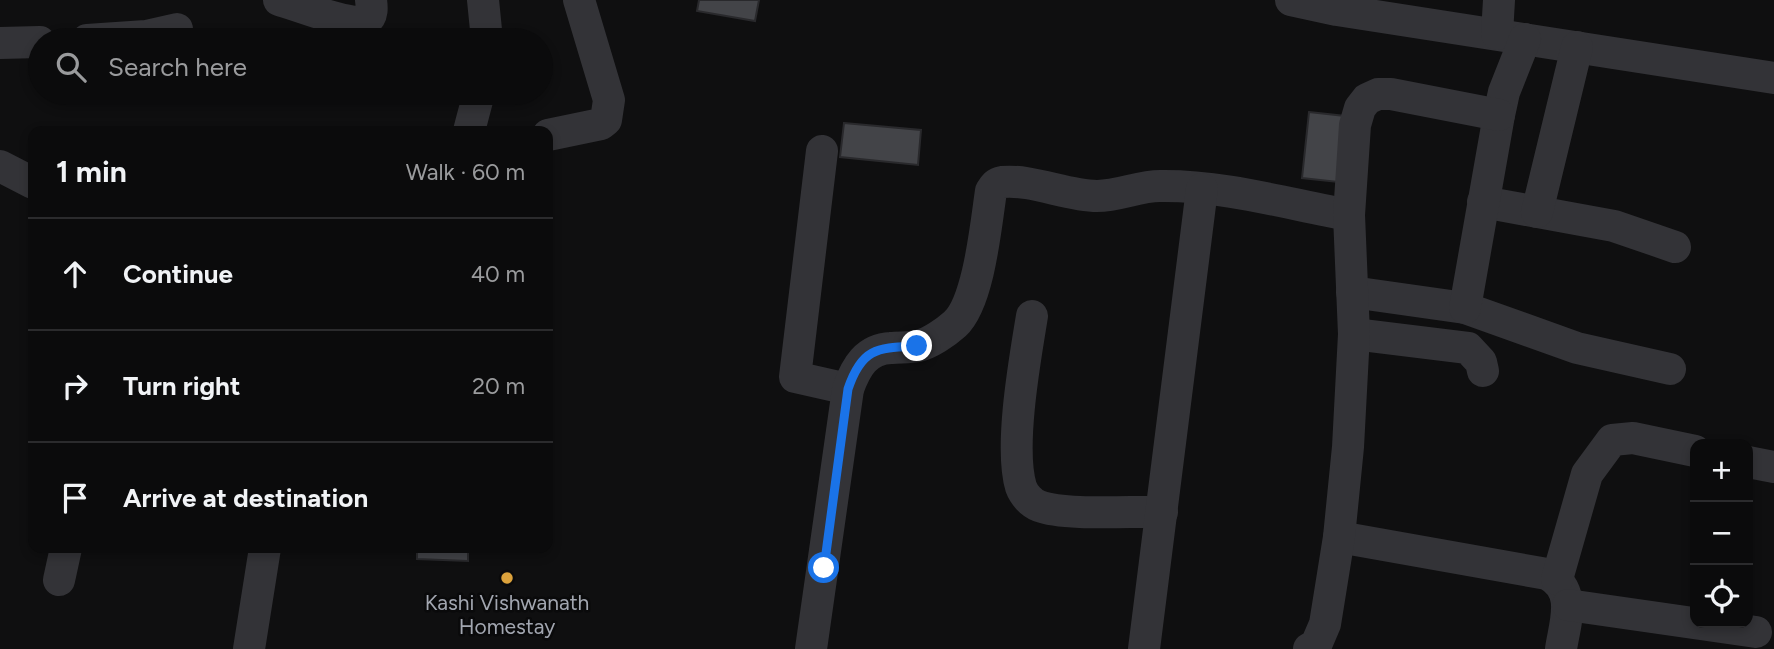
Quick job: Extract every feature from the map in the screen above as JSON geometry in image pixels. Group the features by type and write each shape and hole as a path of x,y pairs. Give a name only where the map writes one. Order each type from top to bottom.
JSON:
{"street":[{"path":"279,0 361,23 371,15 371,0"},
{"path":"483,0 486,28"},
{"path":"553,134 601,124 606,120 609,109 606,88 579,0"},
{"path":"1292,0 1337,10 1774,78"},
{"path":"1465,308 1504,92 1511,36 1499,0"},
{"path":"0,43 28,42"},
{"path":"1537,212 1577,47"},
{"path":"1309,649 1316,645 1325,624 1339,537 1348,447 1354,334 1349,215 1355,125 1360,108 1367,99 1378,94 1391,94 1499,115"},
{"path":"470,126 477,105"},
{"path":"822,151 795,377 848,389"},
{"path":"0,166 28,180"},
{"path":"811,649 848,389 853,375 868,354 881,348 917,346 933,340 957,323 974,284 983,251 991,191 995,185 1001,182 1018,183 1096,196 1122,194 1157,186 1202,189 1349,215"},
{"path":"1144,649 1202,189"},
{"path":"1483,202 1614,226 1675,247"},
{"path":"1352,292 1465,308 1577,348 1670,369"},
{"path":"1032,316 1017,450 1021,487 1028,498 1038,506 1058,510 1163,512"},
{"path":"1354,334 1468,348 1481,362 1483,371"},
{"path":"1561,649 1563,592 1587,474 1612,440 1633,438 1690,450"},
{"path":"1753,463 1774,467"},
{"path":"1339,537 1538,572 1563,592 1756,632"},
{"path":"59,579 65,553"},
{"path":"249,649 264,553"}],"building":[{"path":"699,0 759,0 755,21 697,11"},
{"path":"1309,112 1345,116 1338,182 1302,178"},
{"path":"844,123 921,130 918,165 840,157"},
{"path":"417,553 468,553 468,561 417,559"}],"place":[{"name":"Kashi Vishwanath Homestay","path":"507,578"}],"route":[{"path":"824,568 848,389 853,375 868,354 881,348 917,346"}]}
